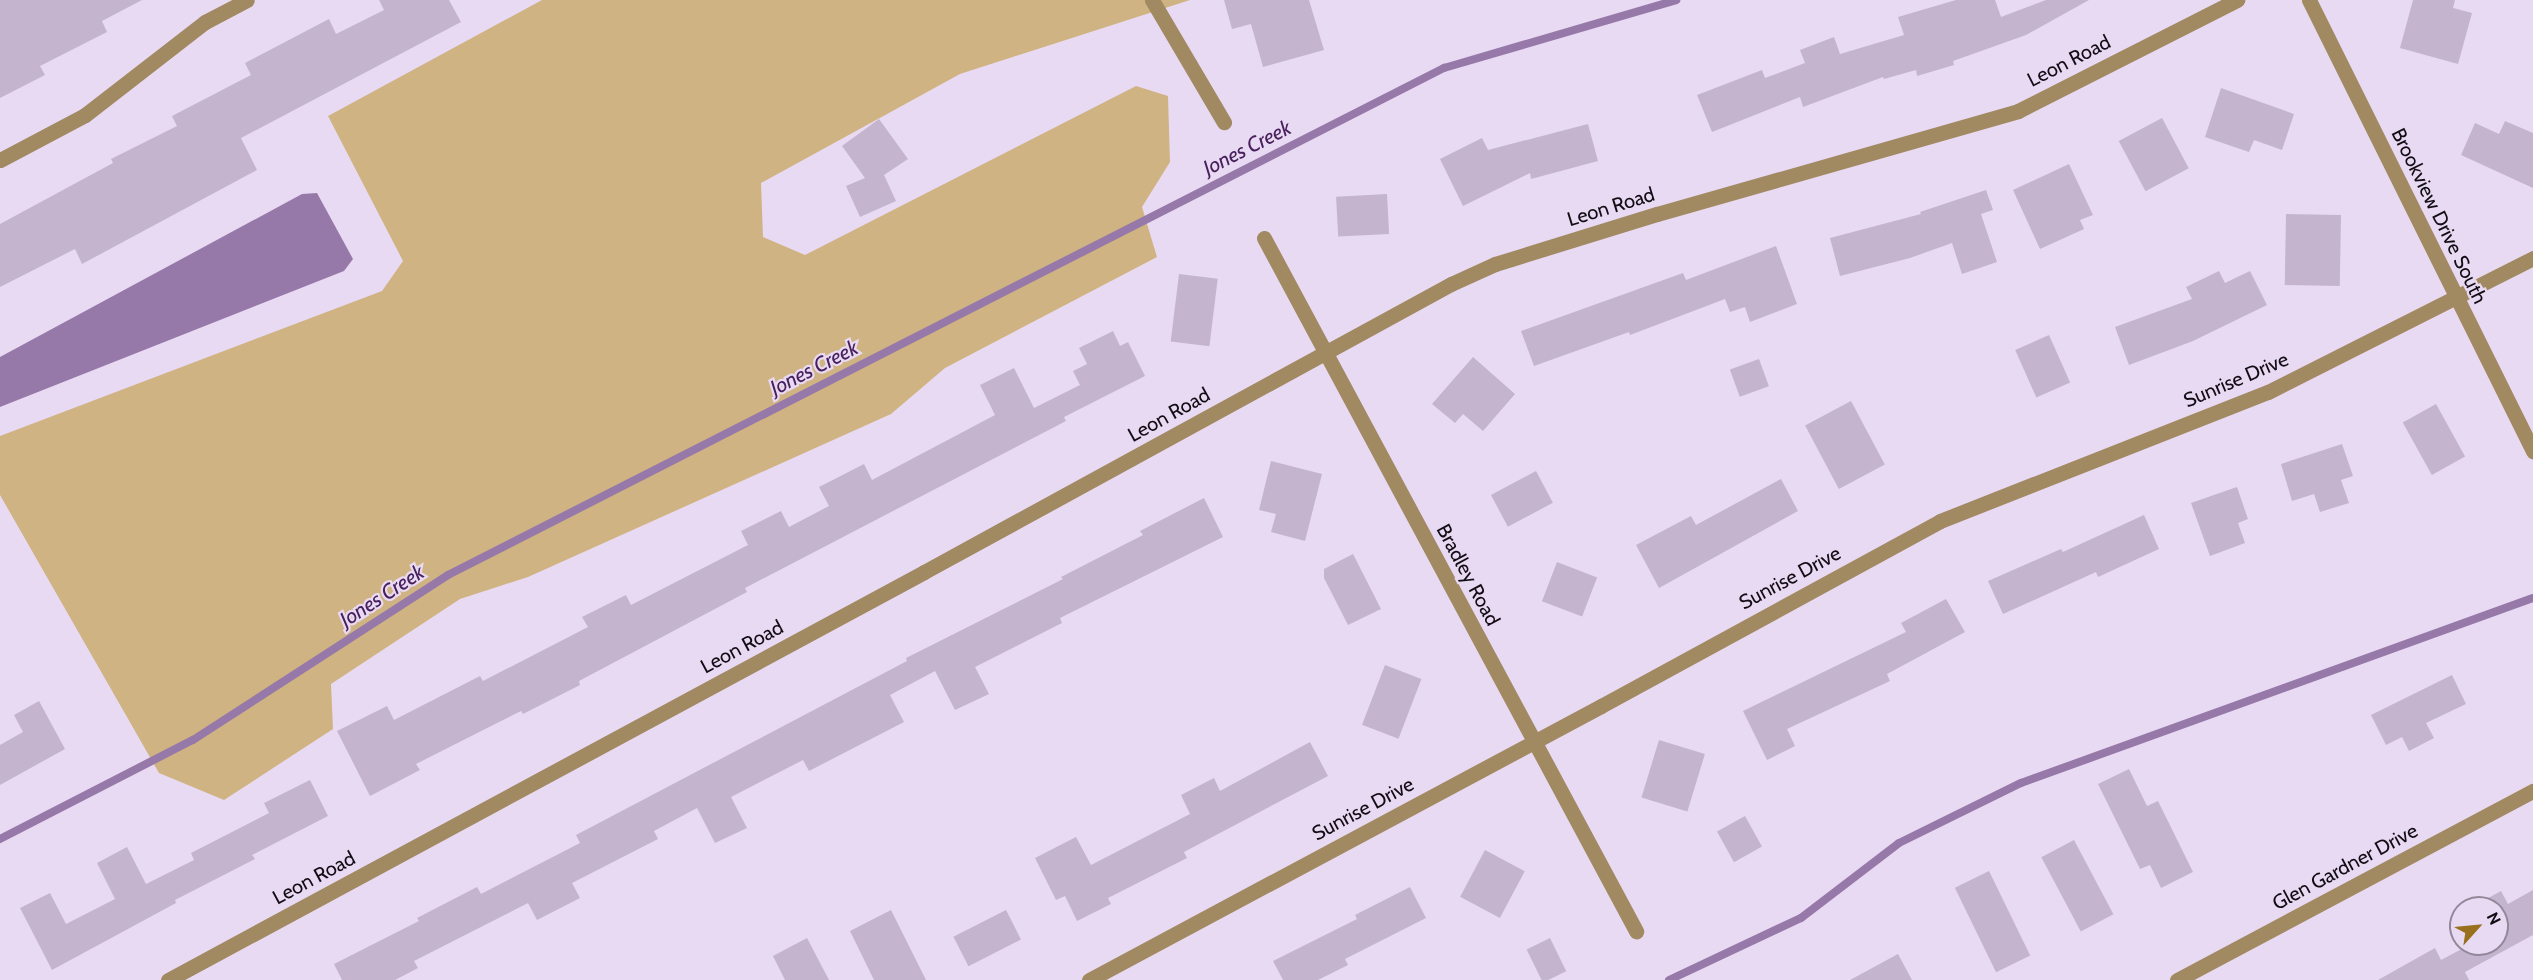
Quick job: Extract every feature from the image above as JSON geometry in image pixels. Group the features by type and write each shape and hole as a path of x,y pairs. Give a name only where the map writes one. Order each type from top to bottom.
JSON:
{"street":[{"path":"0,160 85,115 205,22 247,0"},
{"path":"1152,0 1224,122"},
{"name":"Leon Road","path":"168,980 945,561 1451,284 1495,264 2018,111 2237,0"},
{"name":"Brookview Drive South","path":"2309,0 2533,451"},
{"name":"Bradley Road","path":"1264,238 1636,931"},
{"name":"Sunrise Drive","path":"1089,980 1941,521 2268,392 2457,299 2533,258"},
{"name":"Glen Gardner Drive","path":"2176,980 2533,791"}],"shaded area":[{"path":"542,0 1190,0 960,74 761,183 763,237 805,255 1136,86 1168,96 1170,162 1142,207 1157,257 945,368 891,414 528,577 460,599 331,684 333,729 224,800 159,773 0,495 0,436 382,291 403,261 328,116"},
{"path":"317,193 353,259 344,271 0,407 0,357 302,194"}],"building":[{"path":"0,0 142,0 102,21 107,32 40,66 45,75 0,98"},
{"path":"379,0 449,0 461,22 241,138 257,170 82,264 75,249 0,287 0,224 113,163 111,159 177,126 172,116 251,75 245,63 329,19 336,34 384,10"},
{"path":"1224,0 1309,0 1324,50 1263,67 1251,24 1232,29"},
{"path":"1956,0 1995,0 2001,17 2046,0 2089,0 2026,35 1953,61 1954,65 1917,76 1916,70 1884,79 1883,77 1803,107 1800,97 1712,132 1697,95 1762,70 1765,78 1805,63 1800,50 1834,37 1840,54 1904,35 1898,17"},
{"path":"2413,0 2455,0 2453,8 2472,13 2458,64 2400,48"},
{"path":"2221,88 2294,114 2282,150 2254,140 2249,152 2205,137"},
{"path":"2162,118 2189,168 2145,191 2119,141"},
{"path":"879,119 908,159 884,175 896,201 860,217 846,186 865,178 842,146"},
{"path":"2505,121 2533,133 2533,188 2461,155 2475,123 2499,134"},
{"path":"1588,124 1598,161 1531,179 1530,173 1463,206 1440,159 1482,138 1488,150"},
{"path":"2069,164 2093,215 2080,220 2084,229 2040,249 2013,190"},
{"path":"1986,190 1993,210 1981,214 1997,262 1962,274 1952,243 1910,258 1840,276 1830,238 1921,214 1920,212"},
{"path":"1387,194 1389,234 1338,237 1336,197"},
{"path":"2286,214 2341,215 2340,286 2285,285"},
{"path":"1776,246 1797,304 1750,322 1745,307 1730,312 1725,299 1630,335 1629,332 1534,366 1521,331 1683,273 1686,280"},
{"path":"2219,271 2225,283 2250,271 2267,305 2193,341 2129,365 2115,327 2192,299 2186,287"},
{"path":"1179,274 1218,279 1209,346 1171,341"},
{"path":"1113,331 1120,346 1128,342 1145,376 1064,417 1066,421 745,588 747,592 579,681 580,685 523,714 521,711 416,764 420,770 370,796 337,731 387,706 394,720 480,676 483,681 588,627 582,617 626,595 631,605 748,545 741,531 781,511 789,527 829,506 819,487 864,464 872,480 995,415 980,385 1014,368 1034,408 1080,385 1073,371 1087,364 1079,348"},
{"path":"2049,335 2070,383 2036,398 2015,350"},
{"path":"1473,357 1515,394 1483,431 1463,414 1455,423 1432,404"},
{"path":"1759,359 1769,386 1740,397 1730,370"},
{"path":"1851,401 1885,465 1839,489 1805,425"},
{"path":"2436,404 2465,456 2432,475 2403,422"},
{"path":"2342,444 2353,476 2341,480 2349,503 2320,512 2314,494 2292,501 2281,464"},
{"path":"1271,461 1322,474 1305,541 1271,532 1276,514 1259,510"},
{"path":"1536,471 1553,503 1508,527 1491,495"},
{"path":"1781,479 1798,511 1659,588 1636,545 1691,516 1696,525"},
{"path":"2237,487 2248,519 2238,523 2245,543 2210,556 2191,503"},
{"path":"1204,498 1223,537 1060,618 1062,623 975,667 989,694 955,710 935,671 890,695 904,722 809,771 803,760 731,797 747,828 715,843 697,808 654,831 658,839 572,883 580,898 537,920 528,903 414,961 418,968 395,980 342,980 334,964 419,921 417,918 477,887 481,894 580,843 576,835 907,661 906,658 1063,579 1061,577 1143,535 1140,531"},
{"path":"2144,515 2159,549 2098,577 2096,572 2003,614 1988,581 2061,549 2063,552"},
{"path":"1353,554 1381,609 1348,625 1324,578 1324,569"},
{"path":"1557,562 1597,577 1582,617 1542,601"},
{"path":"1946,599 1965,632 1887,674 1890,681 1787,729 1795,746 1767,760 1743,711 1906,632 1901,623"},
{"path":"1385,665 1421,679 1398,739 1362,725"},
{"path":"2452,675 2466,704 2426,723 2434,738 2409,751 2402,737 2386,745 2371,715"},
{"path":"39,701 65,749 0,785 0,745 23,732 14,715"},
{"path":"1659,740 1705,754 1687,811 1641,797"},
{"path":"1310,742 1328,776 1184,852 1187,858 1108,898 1111,904 1077,921 1065,896 1056,900 1035,858 1076,837 1091,865 1190,814 1181,795 1214,778 1220,791"},
{"path":"2129,769 2147,806 2158,801 2193,872 2161,888 2150,865 2140,869 2098,784"},
{"path":"310,780 328,816 252,855 255,859 175,900 176,903 52,970 20,908 50,893 66,924 115,899 97,863 127,847 146,884 194,860 191,853 269,813 264,803"},
{"path":"1745,816 1762,847 1734,862 1717,832"},
{"path":"2074,840 2113,914 2081,932 2041,857"},
{"path":"1485,850 1525,871 1500,918 1460,897"},
{"path":"1989,871 2030,955 1996,972 1955,888"},
{"path":"1410,887 1426,918 1345,959 1348,965 1318,980 1283,980 1273,961 1357,919 1355,915"},
{"path":"2533,890 2533,935 2509,948 2509,903"},
{"path":"2501,891 2504,896 2492,896"},
{"path":"891,910 926,980 874,980 850,931"},
{"path":"1006,910 1021,939 968,966 953,937"},
{"path":"807,938 829,980 785,980 773,956"},
{"path":"1550,938 1566,971 1548,980 1542,980 1527,949"},
{"path":"2435,948 2441,960 2449,956 2494,956 2465,972 2469,980 2378,980"},
{"path":"1898,954 1912,980 1850,980"}],"waterway":[{"name":"Jones Creek","path":"0,839 193,740 448,575 1444,68 1676,0"},
{"path":"1669,980 1801,918 1899,843 2021,783 2533,598"}]}
